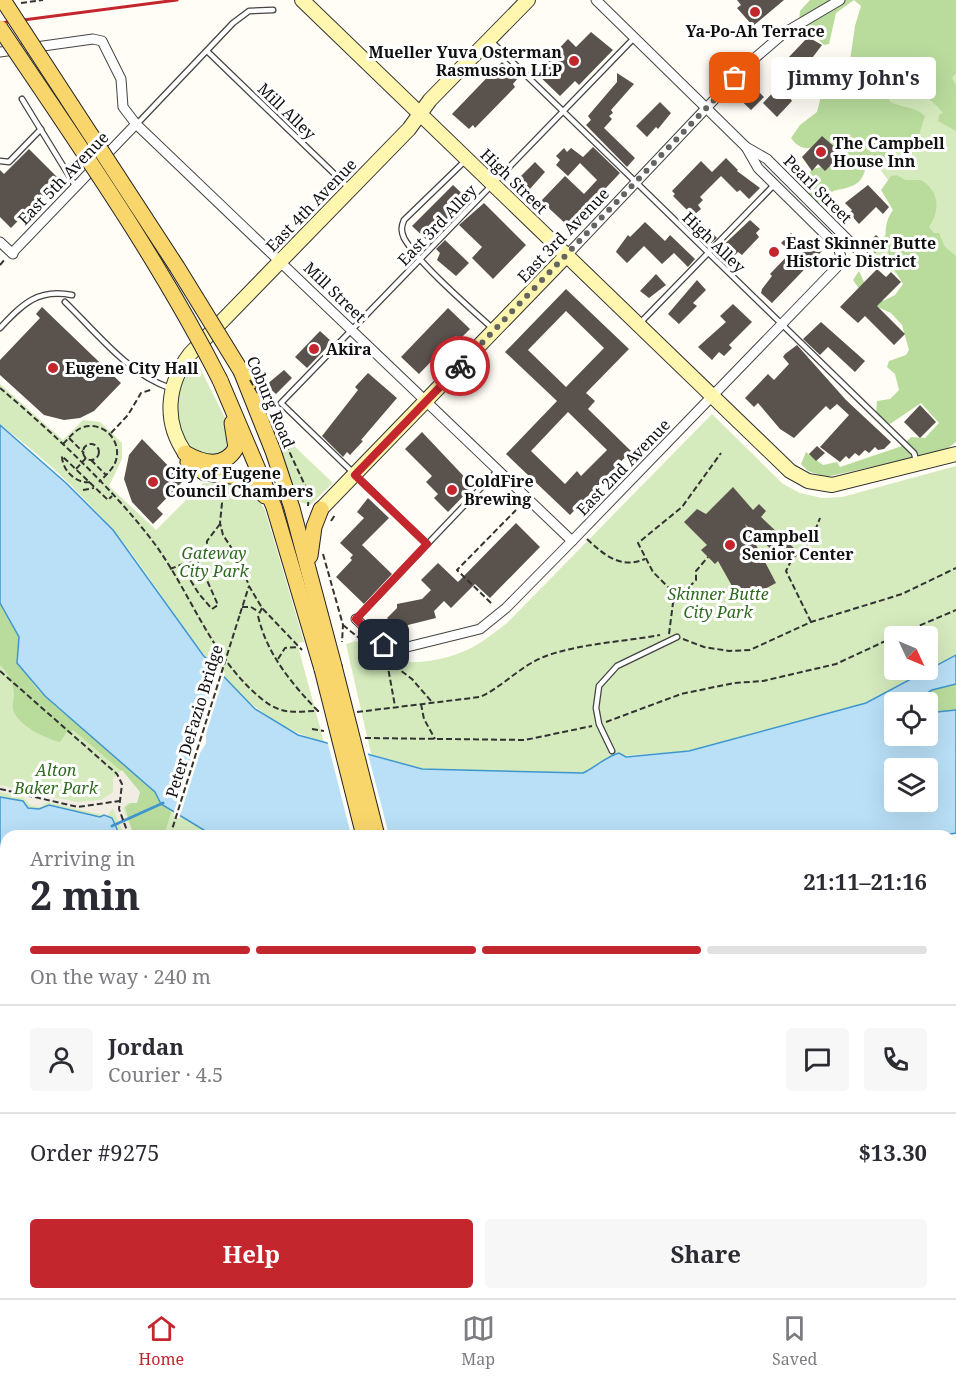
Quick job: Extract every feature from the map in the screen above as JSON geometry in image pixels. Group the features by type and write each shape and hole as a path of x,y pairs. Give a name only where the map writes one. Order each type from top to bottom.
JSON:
{"main road":[{"name":"Coburg Road","path":"5,0 177,267 241,371 273,451 310,568 328,667 363,830"},
{"name":"Coburg Road","path":"0,28 137,234 196,332 220,380 274,507 328,667 375,830"},
{"path":"185,453 200,462 214,463 226,459 236,448 236,434 220,380"},
{"path":"185,453 194,467 205,473 248,478 274,507"},
{"path":"292,508 308,512 315,507"},
{"path":"310,568 315,507"}],"street":[{"name":"High Street","path":"302,0 776,460 808,481 832,485 917,464"},
{"name":"East 4th Avenue","path":"185,453 171,426 169,387 190,354 409,129 489,39 528,0"},
{"name":"Pearl Street","path":"596,0 747,147 767,159 865,256"},
{"name":"East 3rd Avenue","path":"315,507 355,475 748,64 784,33 840,0"},
{"name":"Mill Street","path":"0,52 93,39 102,42 106,46 120,79 123,107 136,124 207,195 281,261 572,541"},
{"name":"East 5th Avenue","path":"0,242 12,254 136,124"},
{"name":"Pearl Street","path":"747,147 758,168 836,245 840,254"},
{"name":"East 2nd Avenue","path":"356,619 384,645 399,649 480,629 506,609 712,398 837,267 840,254"},
{"path":"917,464 956,454"}],"lane":[{"path":"136,124 233,23 249,11 273,10"},
{"name":"East 3rd Alley","path":"355,475 281,404 635,37"},
{"name":"High Alley","path":"489,39 914,453 917,464"},
{"name":"Mill Alley","path":"207,51 350,188"},
{"path":"22,99 76,187"},
{"path":"0,161 9,162 41,129"},
{"path":"467,159 404,220 401,228 404,237 421,259 494,330"},
{"path":"638,325 774,184"},
{"path":"0,328 27,300 56,292 72,295"},
{"path":"65,302 116,353 150,380 169,387"},
{"path":"356,619 498,470"},
{"path":"355,475 427,544"},
{"path":"612,751 599,724 595,696 599,686 617,666 677,637"}],"path":[{"path":"110,434 128,415 141,393 169,387"},
{"path":"0,388 99,482 151,540 219,652 242,680 265,701 288,714 316,711 288,679 279,662 261,627 259,612 262,608"},
{"path":"268,410 273,419"},
{"path":"62,445 76,431 89,426 101,428 110,434 117,451 115,462 99,482"},
{"path":"279,429 315,507"},
{"path":"69,438 86,458 106,475"},
{"path":"84,453 88,446 97,447 97,457 91,460"},
{"path":"678,597 653,572 638,543 660,528 685,504 721,453"},
{"path":"90,482 84,482 71,475 61,457 76,469 90,482 108,500 112,496"},
{"path":"76,469 86,458"},
{"path":"210,481 221,499 220,523 223,535 244,572 249,586 262,608 306,655"},
{"path":"82,490 94,488"},
{"path":"491,603 457,570 516,510"},
{"path":"811,622 786,571 792,559 811,541 820,518"},
{"path":"220,523 207,541 209,554 223,572 229,574 244,572"},
{"path":"580,533 615,561 629,563 645,559"},
{"path":"322,547 343,625 344,652"},
{"path":"170,569 209,554"},
{"path":"669,634 670,610 678,597 696,580 696,571 708,557"},
{"path":"182,564 194,587 212,609 218,605 196,559"},
{"name":"Peter DeFazio Bridge","path":"172,830 249,586"},
{"path":"242,607 251,607 259,612"},
{"path":"918,626 956,610"},
{"path":"361,738 525,740 599,724 681,694 734,683 763,681 836,664 884,641"},
{"path":"279,662 282,649 292,646 299,647"},
{"path":"395,706 387,660 399,672 412,679 432,702"},
{"path":"0,671 117,774 122,784 119,809 128,830"},
{"path":"420,703 424,719 435,739"},
{"path":"312,729 331,733"},
{"path":"0,789 78,807 119,801"}],"green space":[{"path":"810,0 854,0 836,13 829,44 824,45 799,21 800,11"},
{"path":"854,0 956,0 956,73 952,78 956,85 956,131 938,121 939,115 943,113 926,97 915,93 891,95 889,101 917,110 925,116 918,138 892,149 881,162 866,165 859,181 851,187 833,191 821,209 811,203 803,184 812,169 827,166 834,157 833,151 825,145 802,147 791,138 800,125 817,112 821,96 849,67 855,26 861,6"},
{"path":"956,0 956,331 871,250 922,196 906,180 897,175 888,180 876,164 881,162 892,31"},
{"path":"897,175 906,180 921,180 932,190 935,195 936,208 929,227 934,233 939,233 945,247 956,256 956,442 944,451 826,477 808,471 801,464 806,452 823,465 837,462 840,467 902,446 911,437 925,438 939,423 921,403 890,424 876,413 877,401 890,399 899,390 895,374 887,367 889,361 906,355 909,350 902,325 891,313 869,303 853,280 859,271 864,282 883,301 895,295 903,284 887,247 886,228 893,210 881,190 891,176"},
{"path":"196,360 228,424 228,447 223,453 203,458 183,436 178,424 177,412 181,386"},
{"name":"Gateway City Park","path":"0,384 63,440 83,420 100,422 122,443 122,459 109,486 156,530 203,483 234,484 251,488 265,510 304,642 298,643 299,650 324,742 288,728 257,708 230,684 205,656 139,563 103,519 46,462 0,425"},
{"name":"Skinner Butte City Park","path":"712,414 783,484 800,493 822,498 842,497 956,466 956,655 938,665 938,626 884,626 884,680 909,680 866,703 689,751 608,757 597,767 583,773 422,769 371,754 346,644 356,641 382,656 410,662 454,655 484,641 507,623"},
{"path":"283,426 291,443 333,483 310,505 300,502 271,431"},
{"path":"0,595 8,605 13,617 27,669 36,688 148,780 162,796 171,813 166,830 132,830 125,807 136,800 127,776 73,730 66,733 60,742 33,731 21,721 13,710 12,682 0,665"},
{"name":"Alton Baker Park","path":"0,603 17,663 45,696 161,804 204,830 0,830"},
{"path":"956,684 956,710 938,712 938,692 929,692"}],"shaded area":[{"path":"122,770 140,792 137,803 128,803 123,808 132,830 122,830 113,809 107,816 47,802 41,807 30,805 24,798 0,792 0,785 77,802 101,800 113,792 113,778"}],"water":[{"path":"0,425 66,483 113,530 203,655 255,709 298,735 422,769 583,773 619,753 626,757 689,751 866,703 884,693 884,746 938,746 938,712 956,710 956,830 204,830 161,804 155,792 45,696 17,663 19,637 0,603"},
{"path":"956,655 956,684 929,692 887,692 909,680 938,680 938,665"},
{"path":"0,797 23,801 28,808 39,809 49,805 100,817 104,815 112,818 117,829 117,830 0,830"}],"pier":[{"path":"219,667 225,673 206,734 206,743 200,753 179,819 173,815 193,751 192,743 199,731"},
{"path":"327,740 367,750 388,830 350,830"}],"building":[{"name":"Ya-Po-Ah Terrace","path":"737,0 784,0 753,26 737,8 741,5"},
{"name":"Mueller Yuva Osterman Rasmusson LLP","path":"591,32 613,50 579,85 575,81 560,96 536,73 568,39 576,47"},
{"path":"808,37 822,45 803,70 788,58"},
{"path":"502,62 518,78 513,84 515,87 475,128 473,125 469,129 452,114"},
{"path":"617,73 634,84 611,110 613,113 609,116 612,119 604,128 635,158 627,167 586,125 591,120 588,116 617,82"},
{"path":"742,83 746,87 750,83 764,97 751,110 733,93"},
{"path":"789,85 796,92 790,98 792,101 777,117 763,103 779,86 784,90"},
{"path":"660,102 671,113 658,129 656,127 647,137 636,126"},
{"name":"The Campbell House Inn","path":"822,136 837,149 832,154 837,159 825,171 818,164 812,171 802,157"},
{"path":"593,147 620,173 572,224 569,222 566,224 541,201 565,176 584,194 597,180 580,163 568,176 556,165 560,160 556,156 564,148 567,152 571,148 583,157"},
{"path":"29,149 59,179 11,228 0,217 0,170 4,174"},
{"path":"726,158 737,171 760,188 749,199 740,190 737,192 721,176 700,197 703,200 698,205 701,209 693,216 673,196 675,194 672,191 701,161 712,172"},
{"path":"535,162 545,172 529,190 518,179"},
{"path":"453,185 470,201 430,243 412,226"},
{"path":"868,185 889,207 883,214 876,207 859,224 849,213 852,210 845,203"},
{"path":"484,203 526,245 493,279 472,258 482,247 459,225"},
{"path":"695,216 717,238 708,246 687,225"},
{"path":"750,220 760,229 756,233 759,237 742,255 738,252 726,264 715,253"},
{"path":"645,222 665,241 670,235 695,259 688,267 674,253 662,264 644,246 627,263 616,252 628,235 630,237"},
{"path":"791,233 805,246 811,240 822,251 772,303 761,293 762,289 772,276 770,274 791,252 781,243"},
{"path":"876,235 885,243 875,253 867,244"},
{"path":"445,240 469,263 456,276 437,260 440,253 436,249"},
{"path":"877,269 886,277 891,272 901,282 877,306 905,334 894,345 865,316 858,323 840,307"},
{"path":"656,274 666,285 649,298 640,291"},
{"path":"697,280 706,290 693,303 697,306 679,324 668,314"},
{"path":"566,289 629,349 586,393 595,401 588,409 631,451 570,515 506,454 557,401 505,352","holes":["566,311 604,348 566,387 528,350","568,412 607,450 581,476 577,471 565,484 531,451"]},
{"path":"733,304 752,322 729,345 732,348 724,356 719,352 712,360 698,347 726,322 720,316"},
{"name":"Eugene City Hall","path":"42,307 121,383 94,411 80,418 64,420 44,415 0,375 0,360 40,318 36,314"},
{"path":"448,308 470,329 459,340 456,336 419,374 401,357"},
{"path":"821,322 865,361 855,372 828,347 820,355 803,339"},
{"name":"Akira","path":"320,331 332,342 307,368 295,357"},
{"path":"797,345 846,400 891,442 884,449 878,450 875,447 869,453 865,450 859,456 855,453 849,459 846,456 840,462 820,447 849,415 837,404 830,410 826,406 794,438 780,429 758,403 754,407 745,398 768,374 774,380 789,364 783,357"},
{"path":"284,370 292,378 276,394 266,385"},
{"path":"368,373 397,398 361,440 363,441 350,455 347,452 343,457 322,436 358,390 355,387"},
{"path":"920,405 936,422 920,438 904,422"},
{"path":"422,432 473,486 448,512 434,498 438,494 426,482 432,476 405,449"},
{"name":"City of Eugene Council Chambers","path":"142,439 183,481 157,508 163,514 153,524 132,502 124,479 129,455"},
{"path":"817,446 825,453 816,461 809,454"},
{"name":"Campbell Senior Center","path":"733,487 753,510 759,504 766,511 761,517 796,550 784,562 745,524 776,583 741,602 718,561 715,564 701,550 707,545 684,522 697,509 706,514"},
{"path":"368,498 389,518 362,545 392,574 364,604 336,577 352,560 350,558 353,555 340,543 364,518 357,512"},
{"path":"516,523 540,547 490,598 475,584 451,608 444,601 434,611 436,618 396,628 387,618 397,608 397,604 422,599 431,590 421,580 438,563 458,582"}],"waterway":[{"path":"112,826 163,803"}],"railway":[{"path":"0,23 177,0"}],"way so far":[{"path":"460,366 735,78"}],"place":[{"name":"Ya-Po-Ah Terrace","path":"755,12"},
{"name":"Mueller Yuva Osterman Rasmusson LLP","path":"574,61"},
{"name":"Jimmy John's","path":"735,78"},
{"name":"The Campbell House Inn","path":"821,152"},
{"name":"East Skinner Butte Historic District","path":"774,252"},
{"name":"Akira","path":"314,349"},
{"name":"Eugene City Hall","path":"53,368"},
{"name":"City of Eugene Council Chambers","path":"153,482"},
{"name":"ColdFire Brewing","path":"452,490"},
{"name":"Campbell Senior Center","path":"730,545"}],"route":[{"path":"384,645 356,619 427,544 355,475 460,366"}]}
